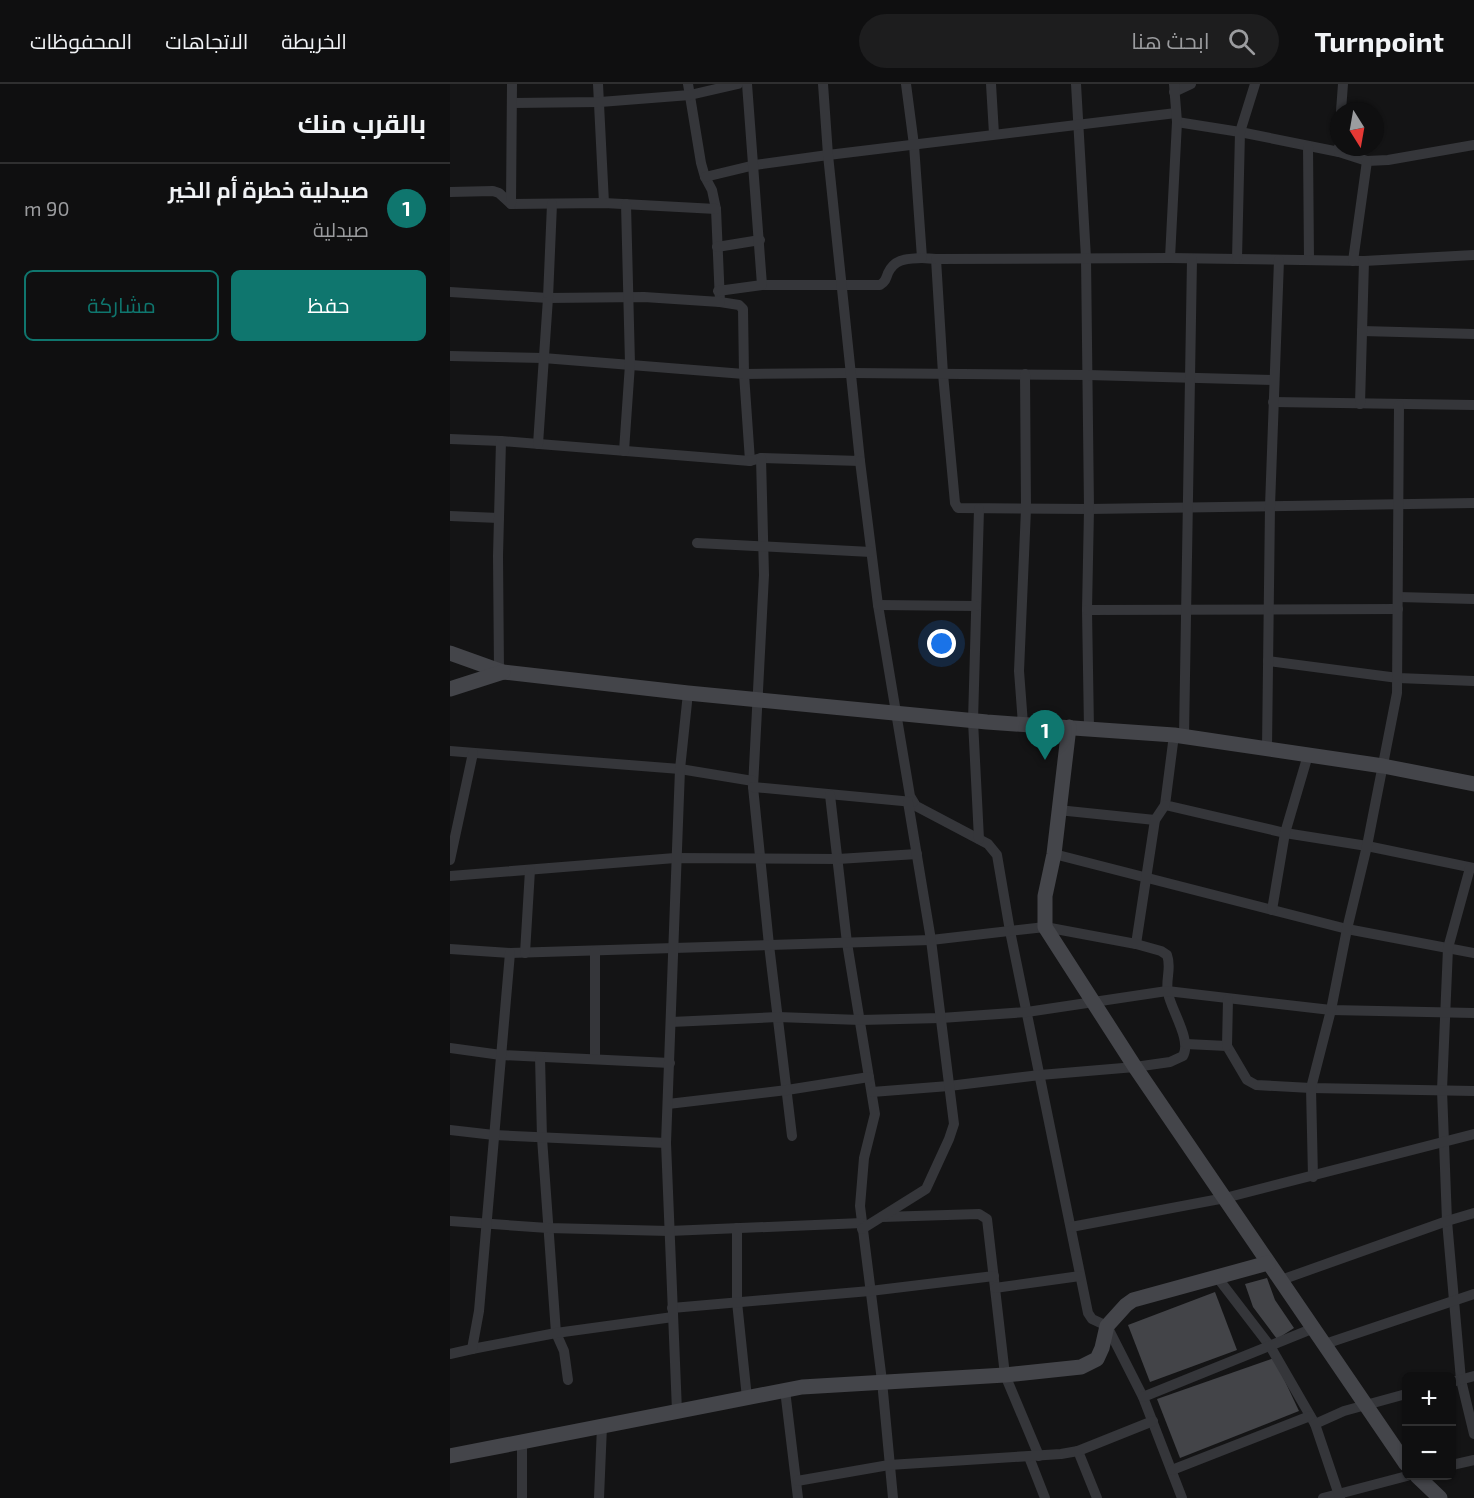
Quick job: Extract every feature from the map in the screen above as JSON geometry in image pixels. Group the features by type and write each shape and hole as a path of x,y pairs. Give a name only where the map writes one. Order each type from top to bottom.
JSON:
{"street":[{"path":"512,84 512,204"},
{"path":"598,84 604,203"},
{"path":"513,103 600,102 738,84"},
{"path":"747,84 755,165 762,285"},
{"path":"450,1221 548,1228 669,1231 862,1226 920,1195 930,1182 954,1124 931,940 916,854 898,713 878,605 860,461 828,155 824,84"},
{"path":"906,84 914,145 922,258"},
{"path":"991,84 994,134"},
{"path":"1076,84 1086,258 1089,729"},
{"path":"1170,258 1177,118 1174,88 1191,84"},
{"path":"1237,259 1240,132 1254,84"},
{"path":"1342,102 1343,84"},
{"path":"689,89 705,177 712,190 716,209 719,297"},
{"path":"705,177 755,165 994,134 1079,124 1177,118 1330,149"},
{"path":"1308,146 1309,260"},
{"path":"1354,156 1367,161 1388,160 1474,146"},
{"path":"1360,404 1362,331 1358,261 1367,161"},
{"path":"450,192 493,191 512,204 604,203 716,209"},
{"path":"538,444 552,204"},
{"path":"624,451 630,364 626,204"},
{"path":"717,247 760,240"},
{"path":"450,292 548,298 719,297 762,285 880,285 884,283 895,263 903,259 922,258 1358,261 1474,255"},
{"path":"936,259 943,374 955,505 960,509 1474,503"},
{"path":"1136,944 1155,820 1165,806 1179,735 1188,508 1192,259"},
{"path":"1267,748 1270,506 1279,260"},
{"path":"719,297 743,309 744,374 756,460 764,575 753,784 759,859 792,1136"},
{"path":"1362,331 1474,334"},
{"path":"450,356 543,358 744,374 1025,374 1274,380"},
{"path":"1023,724 1019,671 1026,509 1025,374"},
{"path":"1273,402 1474,405"},
{"path":"1313,1177 1311,1088 1331,1010 1396,702 1399,405"},
{"path":"450,439 756,460 860,461"},
{"path":"501,441 499,518 501,672"},
{"path":"979,509 973,721 979,839"},
{"path":"450,516 499,518"},
{"path":"697,543 872,552"},
{"path":"1398,597 1474,599"},
{"path":"878,605 976,606"},
{"path":"1087,610 1398,609"},
{"path":"450,653 501,672 973,721 1179,735 1383,766 1474,784"},
{"path":"1268,661 1398,678 1474,681"},
{"path":"450,689 501,672"},
{"path":"677,1411 666,1143 674,948 675,858 680,769 688,693"},
{"path":"1069,727 1054,854 1045,896 1045,927 1268,1263 1402,1457"},
{"path":"450,751 680,769 753,784 830,795 910,802 988,844 997,855 1010,931 1088,1313 1092,1319 1107,1326 1143,1397 1182,1498"},
{"path":"450,860 473,753"},
{"path":"1272,910 1285,833 1308,755"},
{"path":"830,795 847,943 875,1114 862,1173 860,1206 882,1381 893,1498"},
{"path":"1165,806 1285,833 1367,846 1472,868 1448,948 1442,1090 1456,1372"},
{"path":"1058,810 1155,820"},
{"path":"450,876 675,858 838,859 916,854"},
{"path":"1054,854 1347,929 1474,953"},
{"path":"525,953 530,870"},
{"path":"450,949 525,953 931,940 1045,927 1136,944 1167,955 1170,963 1167,992 1186,1044 1183,1056 1176,1060 1136,1067 872,1092"},
{"path":"595,951 595,1058"},
{"path":"472,1349 479,1311 510,953"},
{"path":"671,1022 778,1017 860,1020 940,1018 1027,1012 1167,992 1331,1010 1474,1013"},
{"path":"1227,999 1227,1046 1251,1083 1311,1088 1474,1091"},
{"path":"1186,1044 1227,1046"},
{"path":"450,1048 501,1055 670,1063"},
{"path":"540,1057 542,1138 556,1333 564,1352 568,1380"},
{"path":"668,1104 787,1090 869,1077"},
{"path":"450,1130 542,1138 666,1143"},
{"path":"1071,1227 1225,1198 1474,1134"},
{"path":"1281,1280 1474,1213"},
{"path":"882,1217 984,1216 988,1222 1005,1375 1046,1498"},
{"path":"736,1228 737,1302 747,1398"},
{"path":"450,1456 785,1390 882,1381 1005,1375 1081,1367 1097,1359 1107,1326 1133,1300 1268,1263"},
{"path":"450,1354 737,1302 1080,1276"},
{"path":"1216,1277 1270,1346 1313,1420 1339,1495"},
{"path":"1325,1344 1474,1294"},
{"path":"1143,1397 1314,1328"},
{"path":"1474,1376 1456,1381 1474,1434"},
{"path":"785,1390 798,1498"},
{"path":"1172,1470 1313,1420 1402,1395"},
{"path":"797,1481 889,1465 1034,1457 1078,1450 1153,1420"},
{"path":"599,1498 602,1426"},
{"path":"522,1442 522,1498"},
{"path":"1078,1450 1097,1498"},
{"path":"1456,1464 1474,1460"},
{"path":"1323,1498 1402,1477"},
{"path":"1421,1480 1440,1498"}],"building":[{"path":"1267,1278 1275,1300 1294,1328 1277,1339 1253,1307 1245,1284"},
{"path":"1215,1292 1237,1350 1150,1382 1128,1325"},
{"path":"1274,1358 1299,1411 1180,1458 1157,1399"}],"place":[{"name":"صيدلية خطرة أم الخير","path":"1045,760"}]}
